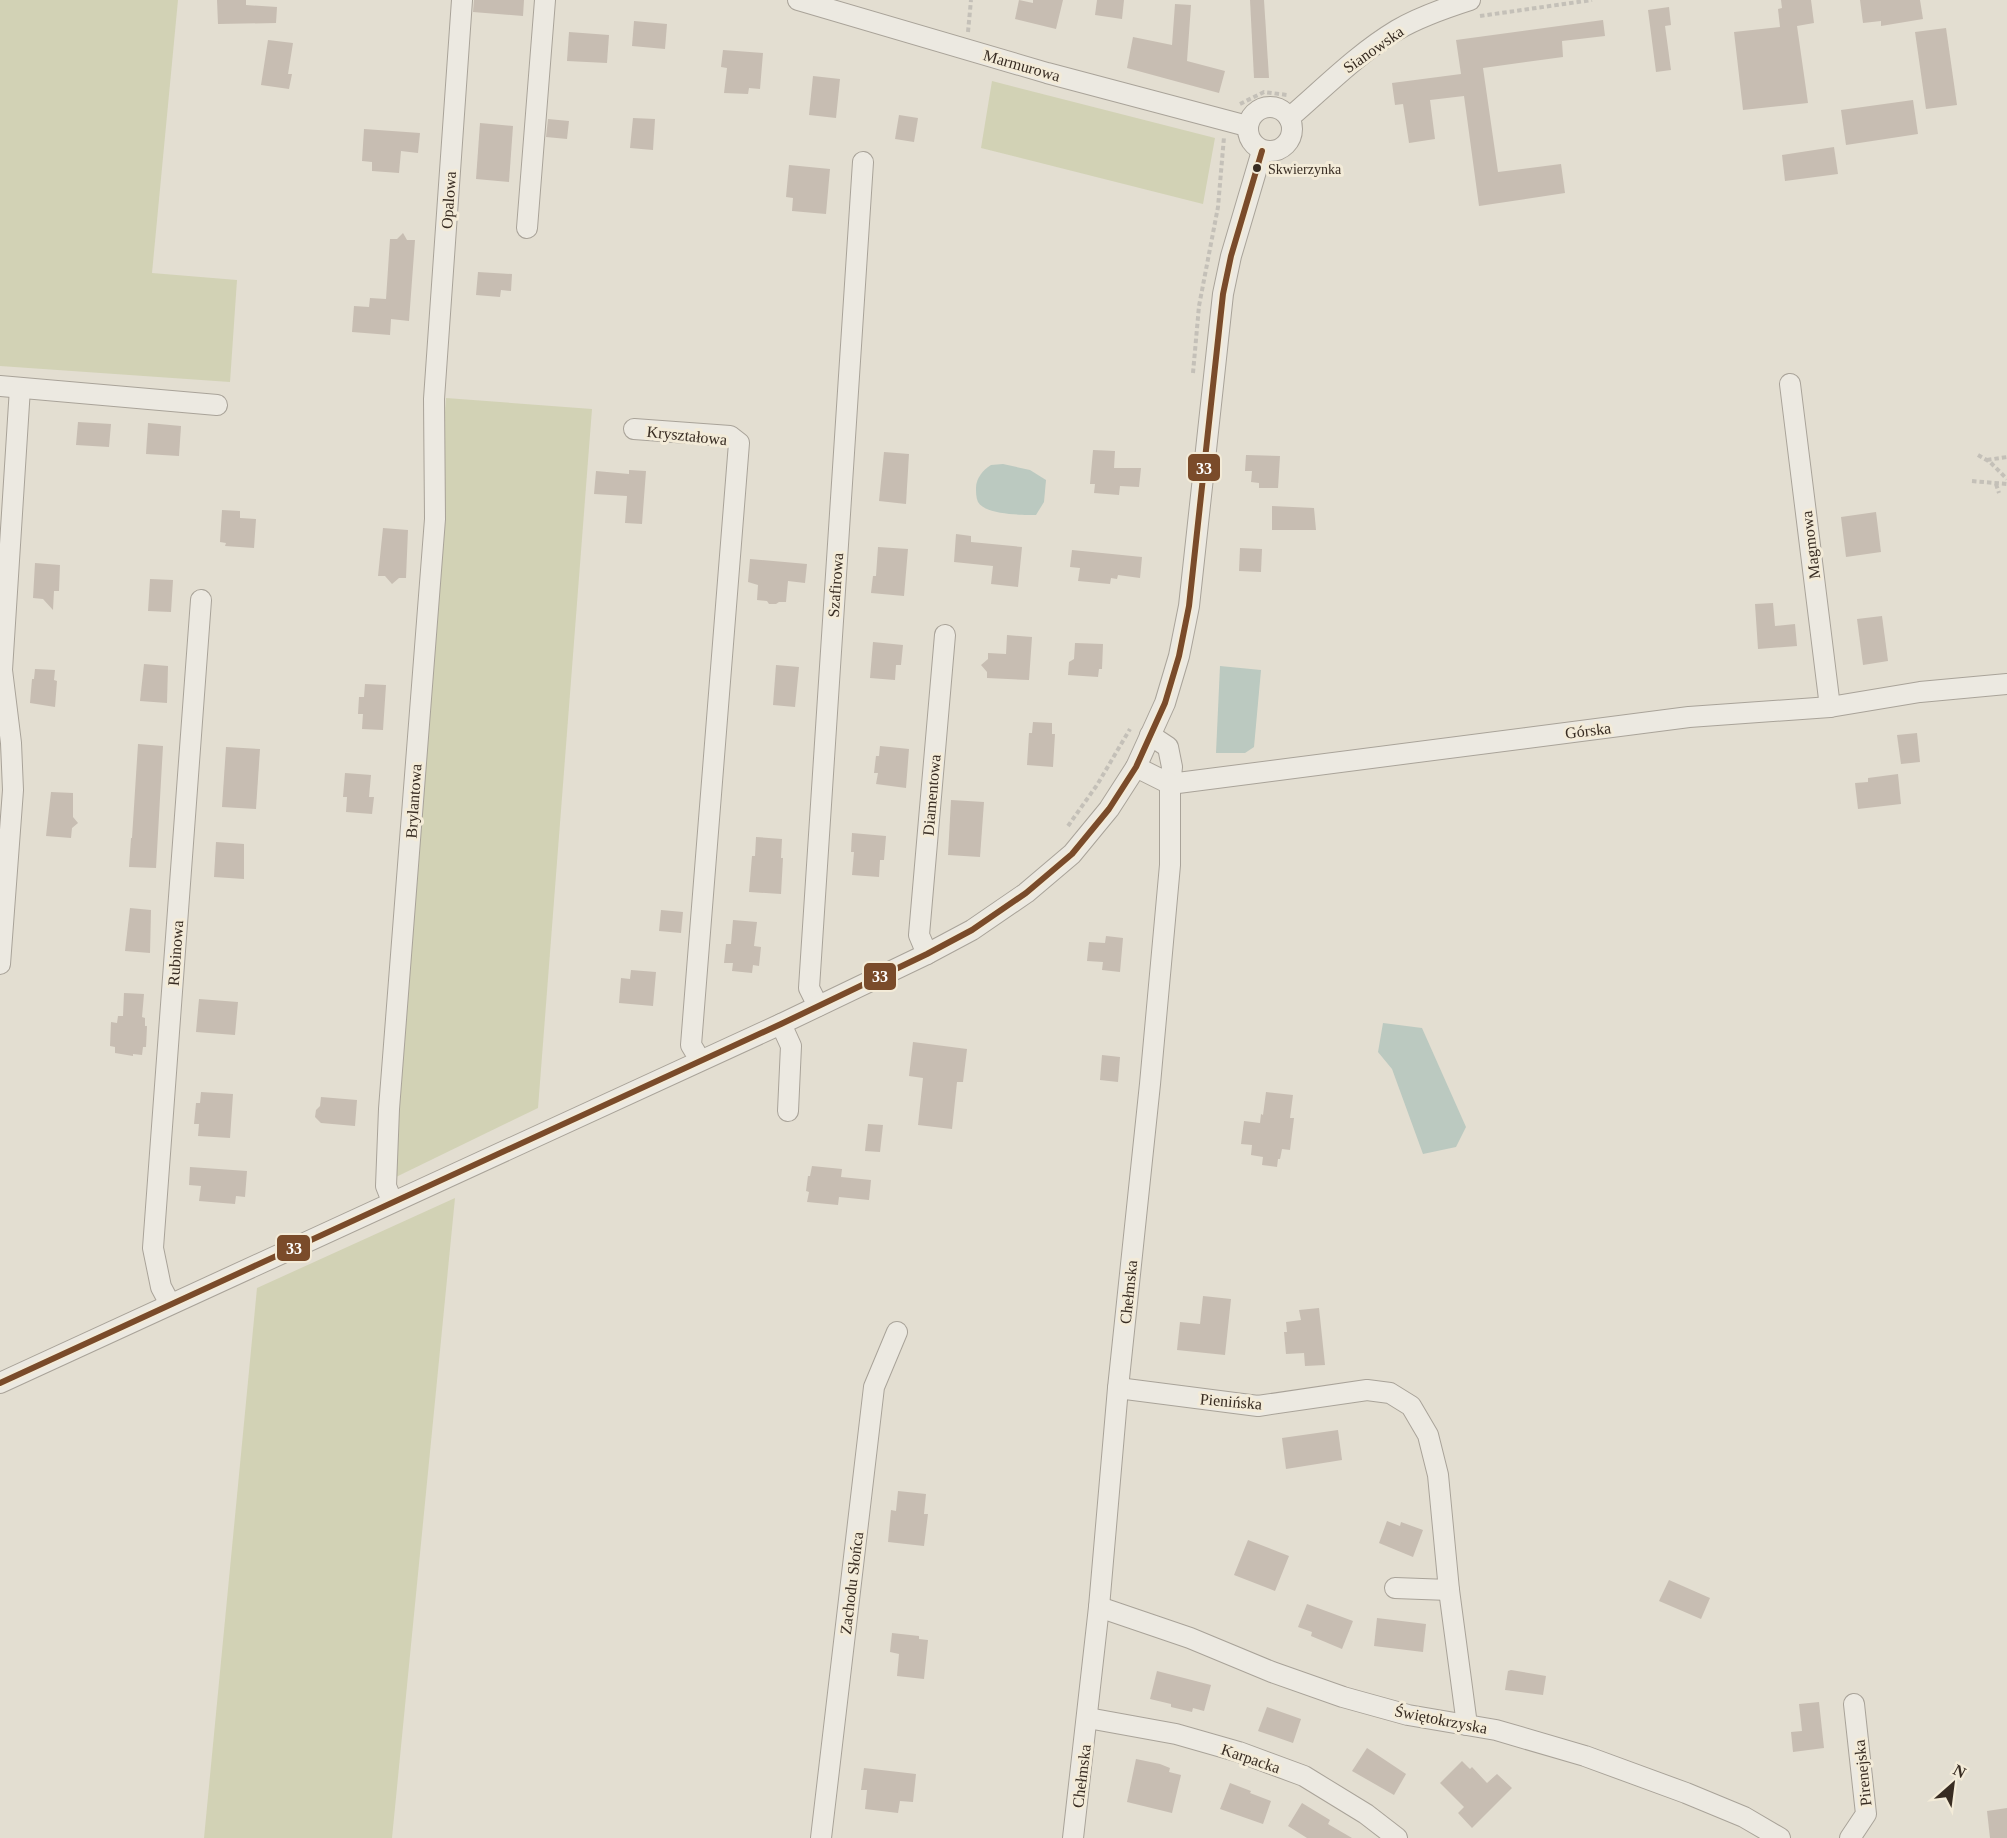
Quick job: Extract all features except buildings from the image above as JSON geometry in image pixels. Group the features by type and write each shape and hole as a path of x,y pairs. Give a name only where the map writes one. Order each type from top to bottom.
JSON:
{"street":[{"name":"Opalowa","path":"434,399 462,0"},
{"path":"527,228 545,0"},
{"name":"Marmurowa","path":"798,0 1058,76 1247,126"},
{"name":"Sianowska","path":"1289,118 1348,65 1397,30 1439,10 1469,10"},
{"path":"1269,107 1279,109 1289,118 1292,129 1288,142 1277,151 1262,151 1250,140 1247,126 1255,113 1269,107"},
{"path":"0,1383 781,1024 927,954 972,930 1026,893 1072,854 1109,810 1136,767 1168,694 1179,656 1189,606 1223,294 1231,256 1262,151"},
{"name":"Szafirowa","path":"818,1006 809,988 863,162"},
{"name":"Magmowa","path":"1790,384 1830,707"},
{"path":"0,386 217,405"},
{"path":"0,964 13,790 11,743 2,670 20,388"},
{"name":"Brylantowa","path":"392,1202 386,1186 388,1108 435,519 434,399"},
{"name":"Kryształowa","path":"634,429 730,436 739,443 691,1045 700,1060"},
{"name":"Rubinowa","path":"170,1304 161,1287 153,1248 201,600"},
{"name":"Diamentowa","path":"927,954 919,935 945,635"},
{"name":"Górska","path":"1170,784 1689,717 1830,707 1920,692 2007,684"},
{"name":"Chełmska","path":"1073,1838 1088,1718 1170,865 1172,767 1168,747 1150,735"},
{"path":"1136,767 1170,784"},
{"path":"781,1024 791,1046 788,1111"},
{"name":"Zachodu Słońca","path":"821,1838 874,1387 897,1332"},
{"name":"Pienińska","path":"1118,1388 1258,1406 1367,1390 1390,1393 1411,1406 1428,1435 1438,1475 1449,1590"},
{"path":"1395,1588 1449,1590 1467,1725"},
{"name":"Świętokrzyska","path":"1099,1607 1190,1638 1272,1672 1343,1697 1408,1715 1496,1730 1585,1756 1744,1817 1780,1838"},
{"name":"Pirenejska","path":"1850,1838 1866,1814 1854,1704"},
{"name":"Karpacka","path":"1088,1718 1176,1734 1239,1752 1304,1776 1366,1814 1397,1838"}],"path":[{"path":"966,49 971,0"},
{"path":"1469,10 1480,16 1592,0"},
{"path":"1978,455 2007,479"},
{"path":"1986,460 2007,458"},
{"path":"1972,481 2007,484"},
{"path":"1996,484 1999,493"}],"green space":[{"path":"0,0 178,0 152,273 237,280 230,382 0,366"},
{"path":"992,81 1215,138 1203,204 981,148"},
{"path":"446,398 592,409 538,1108 396,1177 389,1171"},
{"path":"455,1198 392,1838 204,1838 257,1288"}],"shaded area":[{"path":"1003,464 1030,470 1046,480 1044,502 1036,515 996,512 988,510 978,502 976,484 980,475 991,465"},
{"path":"1220,666 1261,670 1254,747 1245,753 1216,753"},
{"path":"1383,1023 1422,1028 1466,1127 1456,1147 1423,1154 1392,1069 1378,1052"}],"transit line":[{"name":"33","path":"0,1383 781,1024 927,954 972,930 1026,893 1072,854 1109,809 1136,767 1165,703 1179,656 1189,606 1223,294 1231,256 1262,151"}],"place":[{"name":"Skwierzynka","path":"1257,168"}]}
